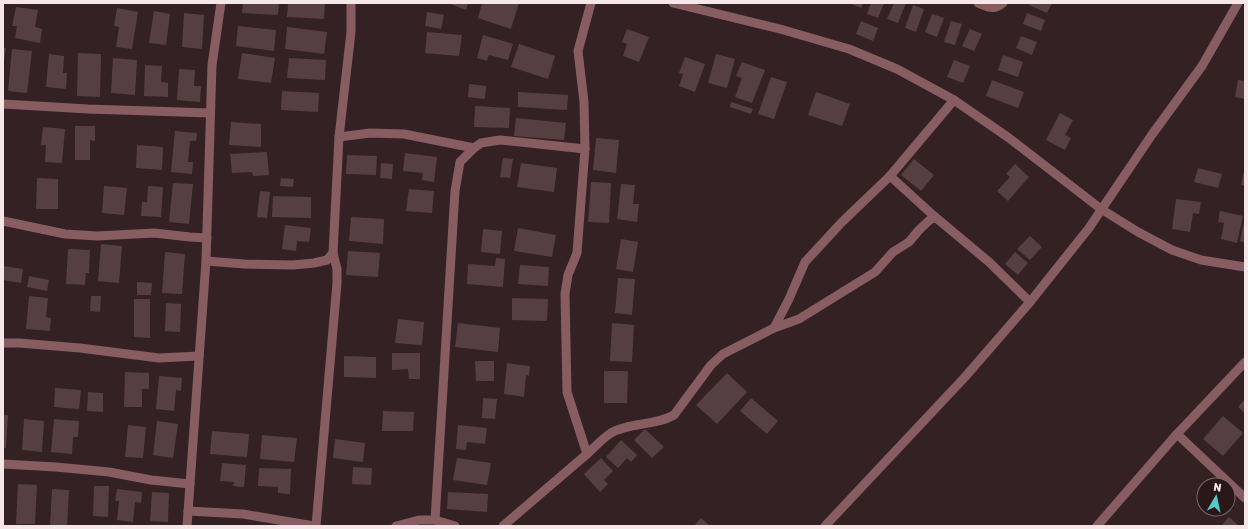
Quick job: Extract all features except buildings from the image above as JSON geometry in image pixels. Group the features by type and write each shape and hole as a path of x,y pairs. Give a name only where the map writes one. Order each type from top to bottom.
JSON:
{"street":[{"path":"187,526 206,261 212,65 221,3"},
{"path":"188,510 243,514 315,526 337,283 337,269 333,253 339,137 351,32 351,3"},
{"path":"587,454 567,392 565,294 568,275 577,252 585,149 584,102 578,51 591,3"},
{"path":"673,3 780,29 849,49 897,69 954,100 1009,138 1101,208 1138,232 1172,250 1201,260 1245,267"},
{"path":"978,3 992,8 998,7 1003,3"},
{"path":"825,526 964,377 1030,302 1089,228 1101,208 1151,136 1202,66 1238,3"},
{"path":"774,328 789,299 805,262 842,222 890,176 954,100"},
{"path":"3,104 88,109 210,113"},
{"path":"339,137 370,133 404,134 474,148"},
{"path":"435,520 455,191 460,162 481,143 500,140 585,149"},
{"path":"890,176 934,216 983,257 1030,302"},
{"path":"503,526 611,433 666,419 674,415 710,365 723,354 774,328 798,319 875,272 893,252 909,242 934,216"},
{"path":"3,221 65,234 97,236 154,233 207,238"},
{"path":"206,261 244,264 293,265 327,260 333,253"},
{"path":"3,343 80,348 159,358 199,356"},
{"path":"1097,526 1177,434 1245,362"},
{"path":"1177,434 1245,498"},
{"path":"3,464 109,472 151,480 190,484"},
{"path":"396,526 419,520 435,520 455,526"}]}
